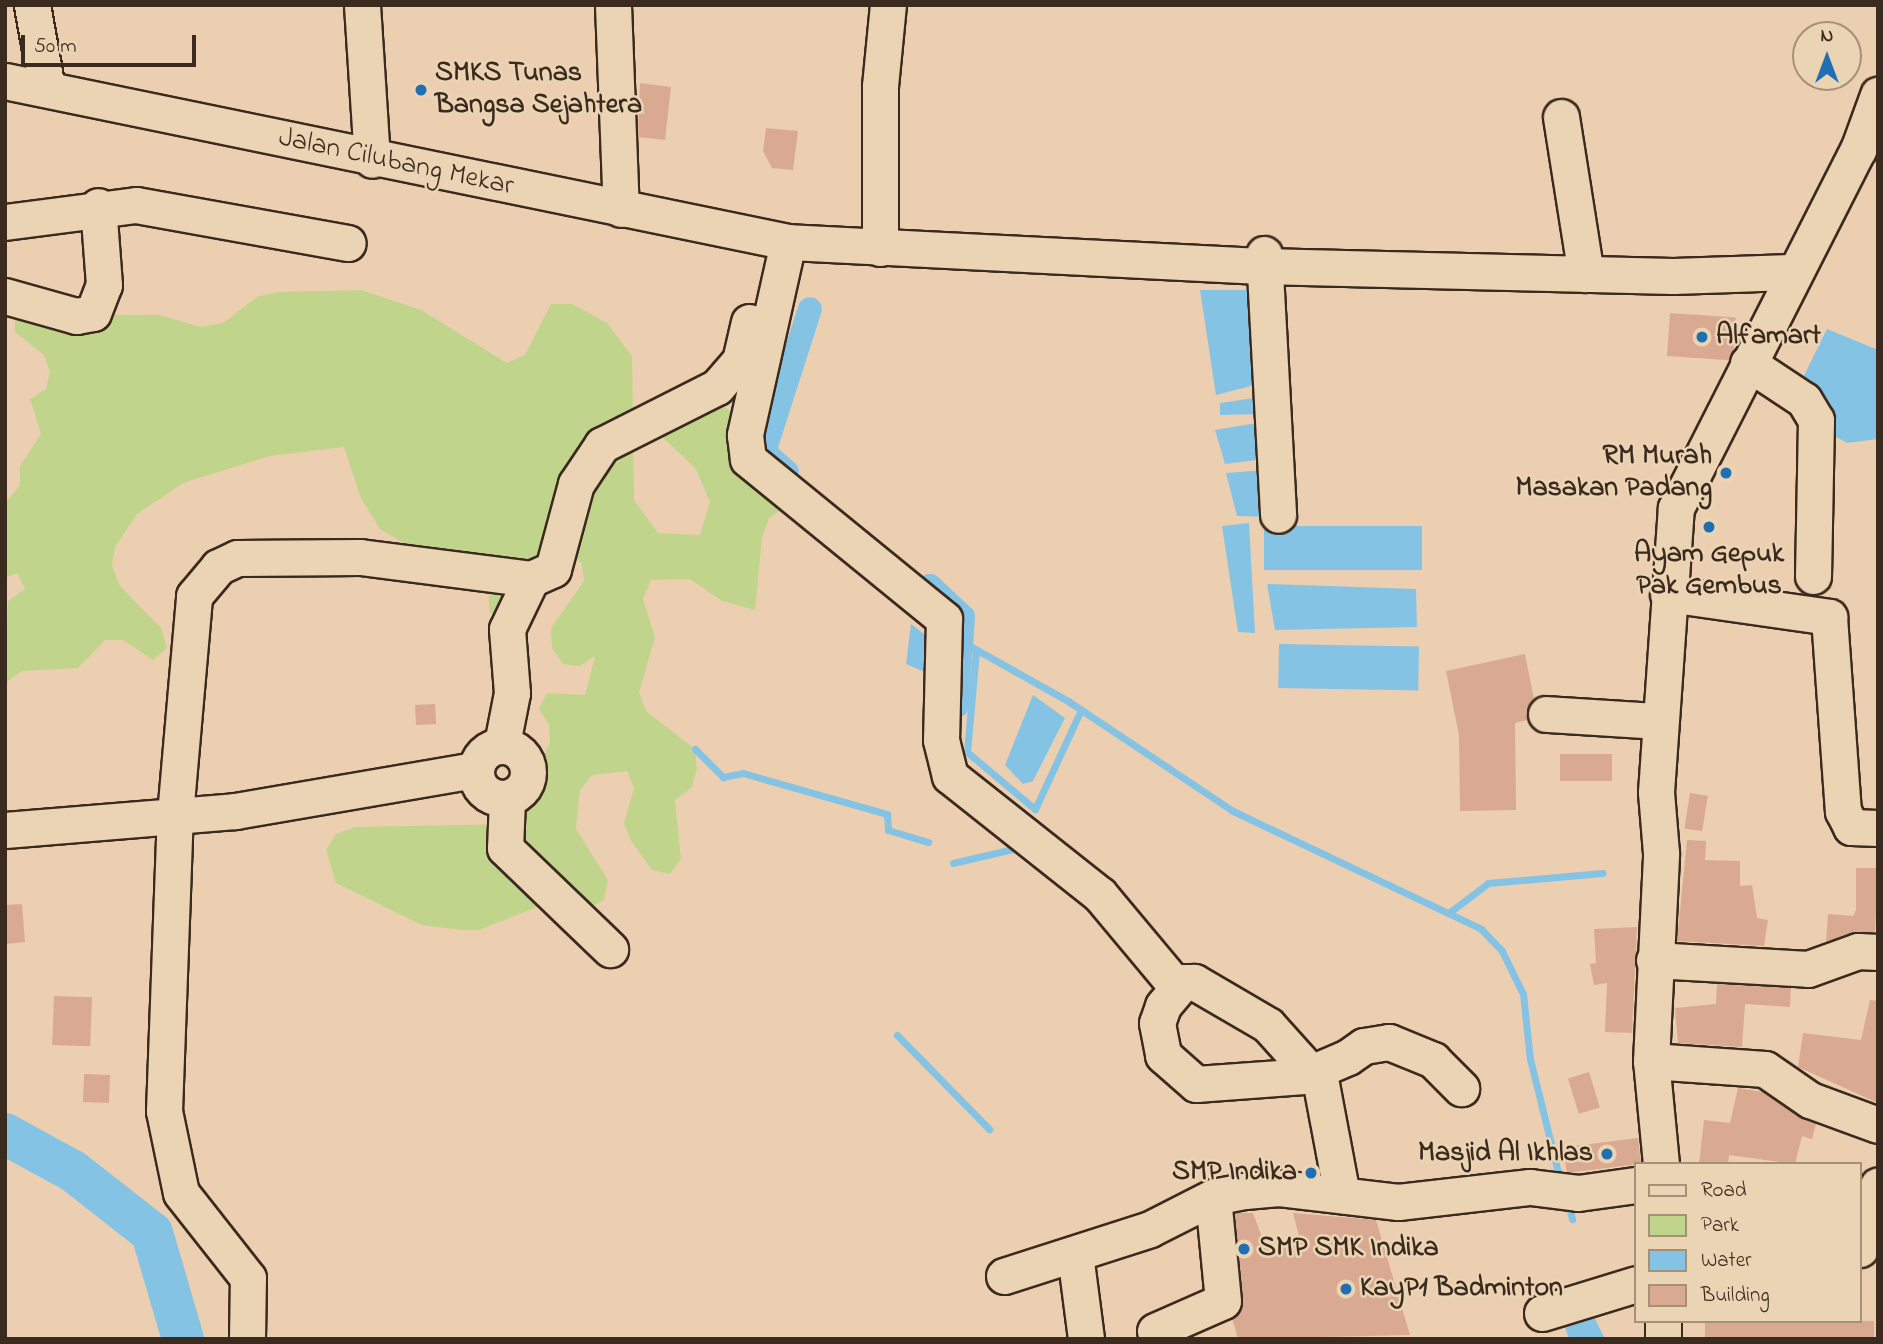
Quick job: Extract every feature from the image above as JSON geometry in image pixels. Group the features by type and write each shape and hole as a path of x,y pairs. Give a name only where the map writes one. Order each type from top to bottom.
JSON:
{"street":[{"path":"32,5 47,88"},
{"path":"362,5 372,160"},
{"path":"613,5 621,209"},
{"path":"880,248 880,86 888,5"},
{"name":"Jalan Cilubang Mekar","path":"5,81 372,160 778,240 880,248 1263,260 1586,274 1791,272"},
{"path":"1661,1162 1651,1061 1661,853 1658,721 1676,508 1791,272 1868,154 1878,95"},
{"path":"1561,117 1586,274"},
{"path":"5,222 98,206 174,208 348,243"},
{"path":"5,296 76,316 93,313 104,285 98,206"},
{"path":"247,1339 248,1278 181,1193 164,1111 175,815 189,615 202,583 218,567 237,558 360,557 531,579 553,569 576,484 602,445 717,387 740,361 778,240"},
{"path":"778,240 746,435 748,459 937,611 945,643 942,747 950,776 1100,895 1177,987"},
{"path":"1263,260 1278,515"},
{"path":"1748,363 1804,400 1816,420 1813,576"},
{"path":"502,744 512,693 507,629 531,579"},
{"path":"1668,594 1829,617 1843,811 1851,827 1878,828"},
{"path":"1546,714 1658,721"},
{"path":"502,744 521,751 530,769 524,789 507,799 479,786 475,770 483,752 502,744"},
{"path":"5,830 235,811 475,770"},
{"path":"507,799 505,848 611,949"},
{"path":"1654,960 1808,969 1857,951 1878,952"},
{"path":"1342,1195 1316,1079 1268,1024 1194,982 1177,987 1157,1023 1163,1055 1183,1079 1196,1084 1316,1079 1364,1046 1389,1042 1433,1060 1461,1088"},
{"path":"1651,1061 1765,1069 1810,1100 1878,1125"},
{"path":"1004,1276 1150,1229 1213,1197 1279,1188 1398,1202 1634,1185"},
{"path":"1862,1242 1878,1185"},
{"path":"1155,1331 1223,1301 1213,1197"},
{"path":"1074,1254 1086,1339"},
{"path":"1542,1313 1634,1285"}],"green space":[{"path":"361,290 421,310 507,363 525,355 551,304 572,304 607,323 632,356 634,500 658,533 700,535 710,502 696,469 656,431 713,398 767,440 764,452 777,472 769,503 792,503 769,518 762,537 755,610 722,601 690,579 651,580 643,599 655,637 639,693 647,712 695,749 697,768 692,787 675,800 681,859 670,874 652,870 630,839 624,823 634,788 627,771 592,775 580,790 576,829 608,880 604,900 587,909 552,901 479,930 461,930 422,925 336,883 326,850 336,834 355,827 515,824 527,810 527,793 550,742 549,724 539,709 547,693 585,695 595,656 580,666 563,664 552,648 551,628 584,581 582,564 570,551 503,625 489,611 489,594 380,529 361,498 344,447 270,456 183,483 137,514 115,547 112,566 120,586 161,628 167,648 153,660 123,640 105,640 78,668 22,671 5,683 8,601 25,589 17,573 5,578 5,503 20,485 20,466 41,434 30,399 46,389 50,372 44,355 15,332 15,314 159,315 201,327 223,323 257,297 278,292"}],"water":[{"path":"1200,290 1247,290 1255,385 1216,395"},
{"path":"1827,329 1878,350 1878,439 1847,443 1787,410"},
{"path":"1261,397 1262,414 1220,415 1220,403"},
{"path":"1257,423 1264,459 1225,464 1215,430"},
{"path":"1266,470 1271,517 1237,516 1226,473"},
{"path":"1249,523 1255,633 1238,632 1222,526"},
{"path":"1264,526 1422,526 1422,570 1264,570"},
{"path":"1267,584 1416,589 1417,627 1275,630"},
{"path":"911,624 945,650 939,678 906,664"},
{"path":"1279,644 1419,646 1418,690 1278,688"},
{"path":"1033,695 1065,718 1033,781 1023,784 1005,765"},
{"path":"1588,1305 1605,1339 1569,1339 1563,1321"}],"building":[{"path":"640,83 671,87 665,140 638,137"},
{"path":"766,128 798,131 793,170 772,168 763,151"},
{"name":"Alfamart","path":"1670,313 1736,318 1733,360 1667,356"},
{"path":"1525,654 1534,699 1527,720 1515,723 1516,810 1460,811 1459,735 1446,671"},
{"path":"435,704 436,724 416,725 415,705"},
{"path":"1560,754 1612,754 1612,781 1560,781"},
{"path":"1690,793 1708,796 1702,831 1684,829"},
{"path":"1687,840 1706,841 1705,860 1740,861 1740,886 1752,885 1757,918 1768,920 1764,946 1677,941"},
{"path":"1856,868 1878,868 1875,932 1826,941 1828,914 1853,916 1856,910"},
{"path":"22,904 25,942 5,944 5,905"},
{"path":"1637,927 1632,1033 1605,1032 1607,983 1594,985 1590,964 1596,963 1594,929"},
{"path":"1717,984 1791,988 1790,1007 1745,1004 1742,1047 1678,1043 1675,1008 1716,1004"},
{"path":"54,996 92,997 90,1046 52,1045"},
{"path":"1870,1000 1878,1001 1878,1103 1798,1067 1803,1033 1861,1040"},
{"path":"1589,1072 1600,1107 1579,1114 1568,1078"},
{"path":"84,1074 110,1075 109,1103 83,1102"},
{"path":"1738,1088 1763,1092 1816,1124 1812,1139 1802,1136 1796,1162 1729,1155 1728,1162 1699,1162 1704,1120 1730,1123"},
{"path":"1638,1138 1641,1162 1567,1173 1564,1147"},
{"name":"KayP1 Badminton","path":"1235,1213 1253,1213 1266,1248 1300,1240 1293,1213 1376,1220 1410,1335 1238,1339 1232,1318 1243,1299"},
{"path":"1874,1321 1874,1339 1705,1339 1705,1323"}],"waterway":[{"path":"787,472 764,452 810,309"},
{"path":"930,586 963,617 957,706"},
{"path":"954,637 1068,701 1233,811 1481,929 1502,951 1523,994 1530,1059 1560,1180"},
{"path":"976,651 967,752 1035,809 1081,710"},
{"path":"695,749 723,777 743,773 887,814 888,830 928,842"},
{"path":"953,863 1021,847"},
{"path":"1450,912 1488,883 1603,873"},
{"path":"897,1035 989,1129"},
{"path":"5,1134 73,1171 152,1233 183,1339"},
{"path":"1567,1201 1572,1219"}],"place":[{"name":"SMKS Tunas Bangsa Sejahtera","path":"421,90"},
{"name":"Alfamart","path":"1702,337"},
{"name":"RM Murah Masakan Padang","path":"1726,473"},
{"name":"Ayam Gepuk Pak Gembus","path":"1709,527"},
{"name":"Masjid Al Ikhlas","path":"1607,1154"},
{"name":"SMP Indika","path":"1311,1173"},
{"name":"SMP SMK Indika","path":"1244,1249"},
{"name":"KayP1 Badminton","path":"1346,1289"}]}
